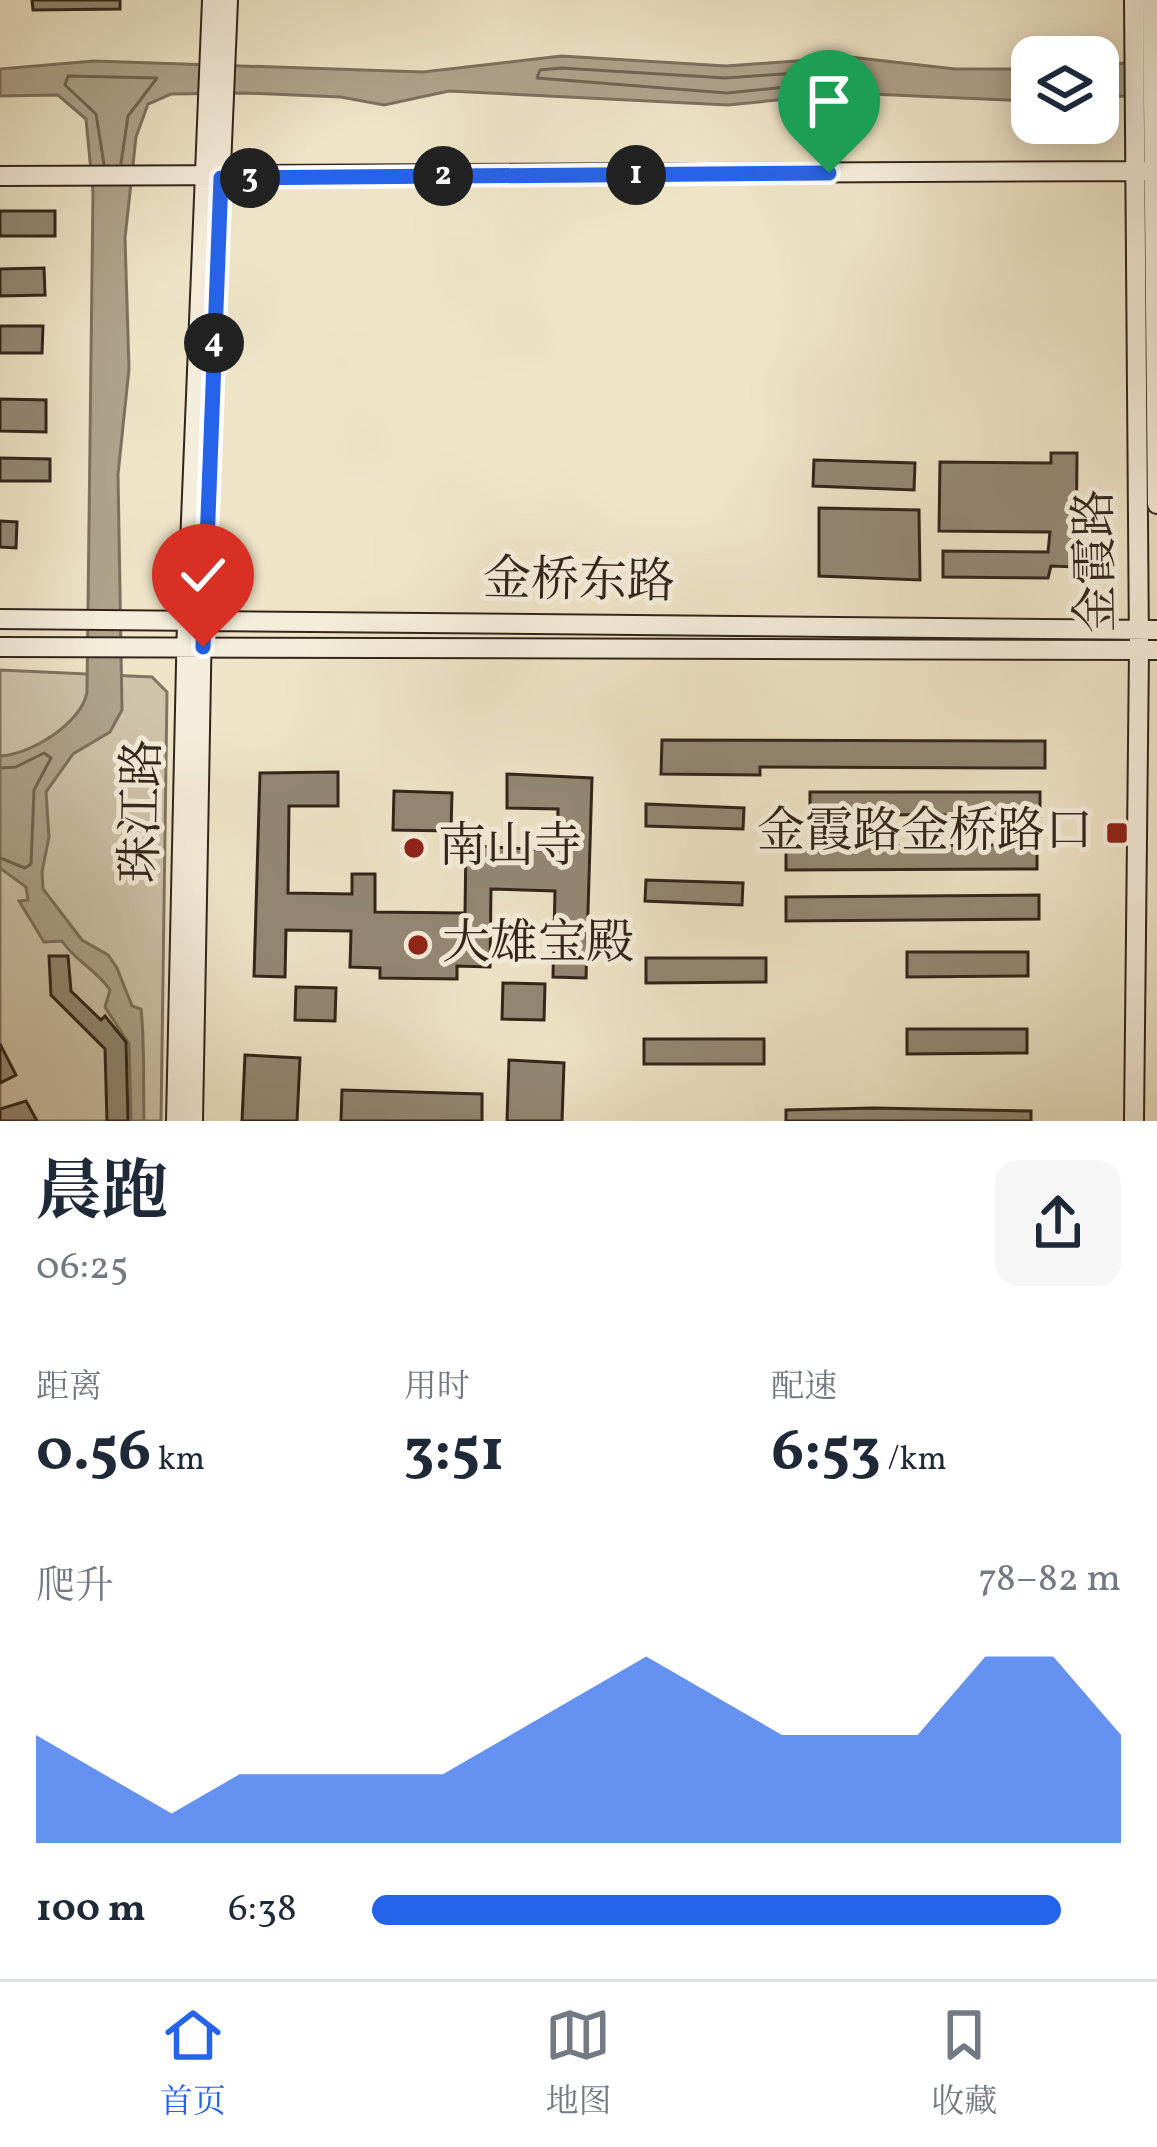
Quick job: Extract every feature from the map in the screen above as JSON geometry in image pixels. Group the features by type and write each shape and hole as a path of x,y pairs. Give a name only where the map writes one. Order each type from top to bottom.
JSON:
{"street":[{"name":"珠江路","path":"193,1121 195,619 218,50 212,0"},
{"name":"珠江路","path":"218,50 228,0"},
{"name":"金霞路","path":"1134,0 1143,49"},
{"name":"金霞路","path":"1134,1121 1148,650 1141,171 1143,49 1152,0"},
{"name":"金霞路","path":"1141,171 1157,503"},
{"path":"0,176 1141,171"},
{"name":"金桥东路","path":"0,619 1148,629"},
{"name":"金桥东路","path":"0,647 1148,650"},
{"name":"珠江路","path":"176,1121 195,647"}],"shaded area":[{"path":"0,670 152,677 167,692 161,1121 0,1121"}],"water":[{"path":"561,56 726,66 850,57 955,69 1011,69 1011,100 848,93 728,105 449,91 384,105 341,97 246,93 171,94 148,104 136,137 125,238 129,369 118,474 122,710 110,732 73,754 46,792 49,837 42,872 43,889 82,940 108,955 132,1006 141,1009 144,1121 131,1121 129,1044 105,1007 110,990 62,941 44,942 19,901 28,900 26,887 0,868 0,756 26,750 53,735 76,715 87,692 93,192 86,119 58,95 0,96 0,69 94,61 423,72"},
{"path":"1157,61 1157,95 1119,96 1119,64"}],"building":[{"path":"32,0 120,0 120,9 33,10"},
{"path":"0,211 55,211 55,236 0,236"},
{"path":"44,268 45,295 0,296 0,269"},
{"path":"0,326 43,326 42,353 0,353"},
{"path":"0,399 46,400 46,432 0,431"},
{"path":"1051,453 1077,453 1076,567 1051,566 1048,578 943,577 943,551 1048,552 1050,532 939,531 940,462 1051,463"},
{"path":"0,458 50,459 50,481 0,481"},
{"path":"814,460 915,463 914,490 813,486"},
{"path":"819,508 919,510 920,580 819,576"},
{"path":"0,521 17,522 16,548 0,547"},
{"path":"662,740 1045,741 1045,768 760,767 760,775 661,774"},
{"path":"338,772 338,806 289,806 288,893 352,894 352,874 375,874 375,912 465,913 466,845 557,851 558,809 507,808 507,774 592,778 586,978 553,977 555,891 491,889 490,967 457,966 457,979 380,978 380,968 350,967 351,931 286,930 285,977 254,976 260,773"},
{"path":"394,791 452,793 451,831 393,830"},
{"path":"810,792 1040,792 1040,816 810,814"},
{"path":"646,804 744,808 743,829 646,826"},
{"path":"1037,845 1037,869 786,870 786,846"},
{"path":"646,880 743,883 742,905 645,901"},
{"path":"1039,895 1039,919 786,921 786,897"},
{"path":"907,952 1028,952 1028,976 907,977"},
{"path":"49,956 68,956 71,991 101,1020 105,1016 126,1042 128,1121 107,1121 105,1049 51,995"},
{"path":"646,958 766,958 766,982 646,983"},
{"path":"503,983 545,984 544,1020 502,1019"},
{"path":"296,987 336,988 335,1021 295,1020"},
{"path":"907,1029 1027,1029 1027,1053 907,1054"},
{"path":"644,1039 764,1039 764,1064 644,1064"},
{"path":"0,1044 16,1075 0,1083"},
{"path":"245,1055 300,1058 297,1121 242,1121"},
{"path":"509,1060 564,1063 562,1121 507,1121"},
{"path":"342,1090 482,1094 482,1121 341,1121"},
{"path":"26,1101 37,1121 0,1121 0,1109"},
{"path":"786,1110 1031,1111 1031,1121 786,1121"}],"place":[{"name":"金霞路金桥路口","path":"1117,833"},
{"name":"南山寺","path":"414,848"},
{"name":"大雄宝殿","path":"418,945"}],"route":[{"path":"203,647 221,178 829,173"}]}
